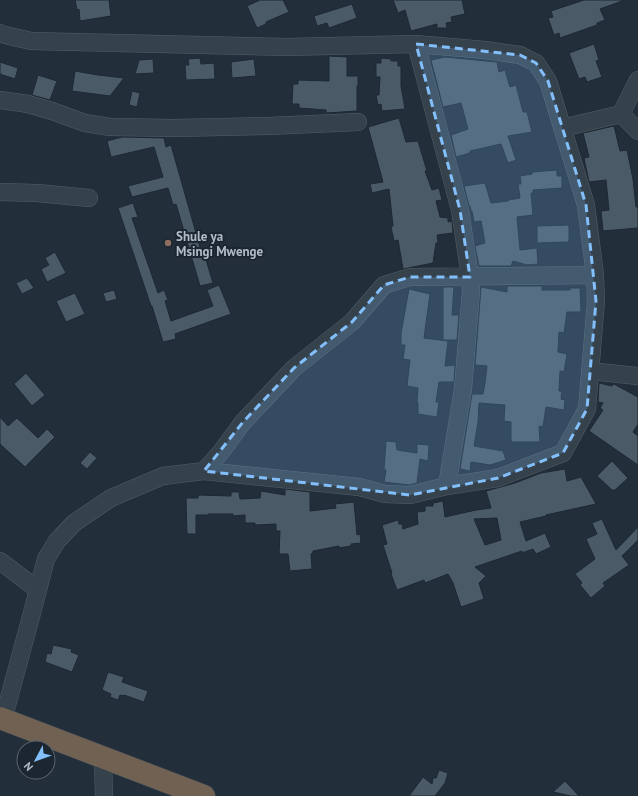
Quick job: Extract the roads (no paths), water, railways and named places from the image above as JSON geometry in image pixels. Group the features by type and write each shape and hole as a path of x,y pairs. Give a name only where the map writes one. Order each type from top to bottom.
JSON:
{"highway":[{"path":"2,719 204,796"}],"street":[{"path":"0,32 5,35 31,41 286,46 416,44 485,50 520,55 536,63 548,81 586,205 595,275 596,301 587,409 563,453 498,478 448,486 410,495 385,494 359,487 204,471 163,476 111,498 74,523 57,541 46,559 2,719"},
{"path":"416,44 460,210 470,277 471,291 463,389 448,486"},
{"path":"621,114 638,80"},
{"path":"0,100 28,104 85,123 110,127 175,128 358,122"},
{"path":"562,128 621,114"},
{"path":"621,114 638,131"},
{"path":"0,192 89,198"},
{"path":"204,471 221,452 243,422 294,368 352,322 384,285 410,277 595,275"},
{"path":"590,371 638,376"},
{"path":"0,562 38,590"},
{"path":"104,758 104,796"}],"place":[{"name":"Shule ya Msingi Mwenge","path":"168,243"}]}
